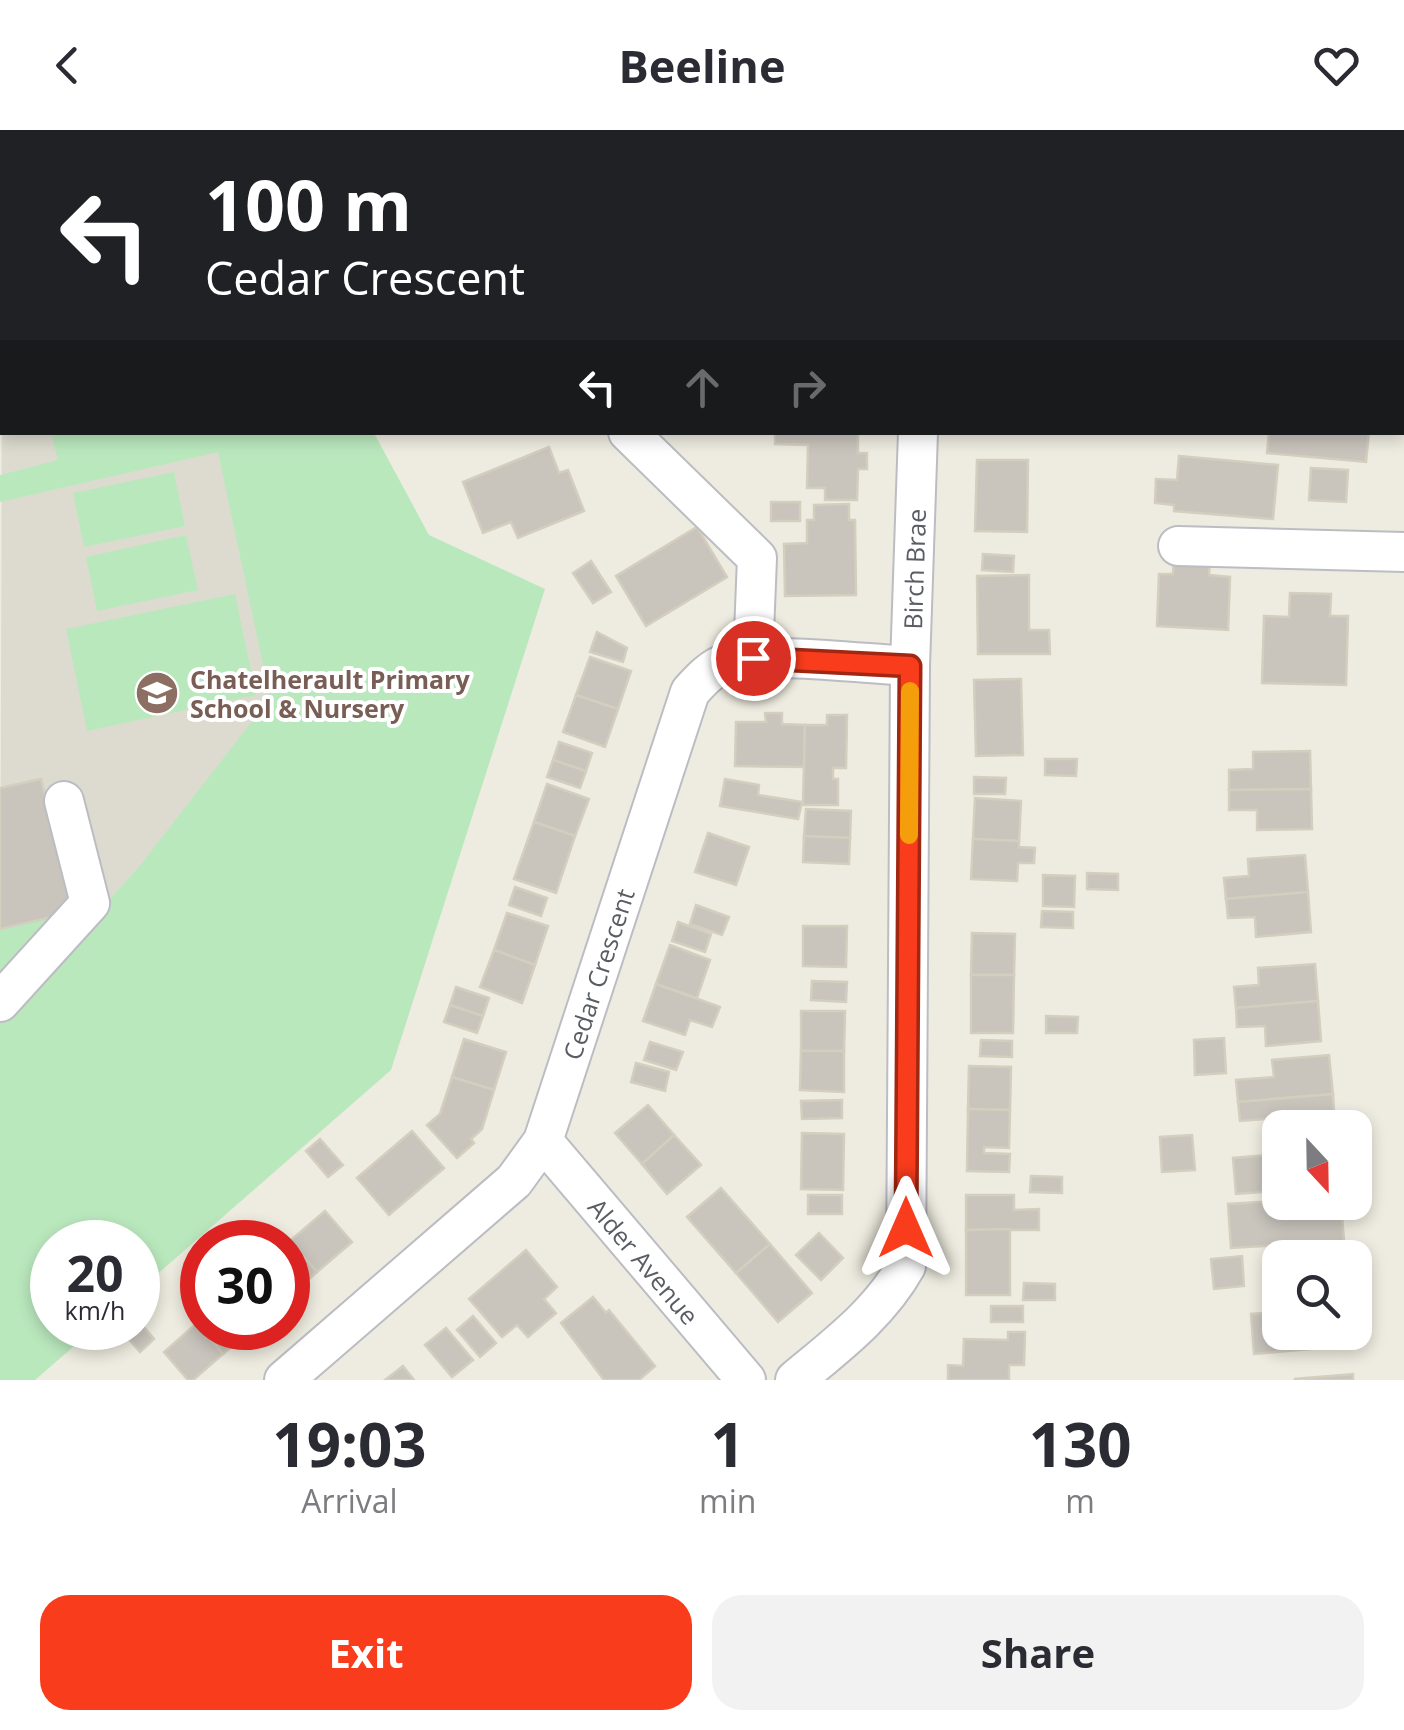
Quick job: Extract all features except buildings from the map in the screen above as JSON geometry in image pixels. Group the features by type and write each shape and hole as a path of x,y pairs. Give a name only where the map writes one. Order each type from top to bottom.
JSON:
{"street":[{"path":"631,435 757,558 753,658"},
{"name":"Birch Brae","path":"795,1380 866,1320 890,1294 906,1266 910,666 918,435"},
{"path":"1178,546 1404,552"},
{"name":"Cedar Crescent","path":"284,1380 514,1181 543,1141 690,692 704,676 724,664 753,658 910,666"},
{"path":"0,1002 90,903 64,801"},
{"name":"Alder Avenue","path":"543,1141 746,1380"}],"shaded area":[{"name":"Chatelherault Primary School & Nursery","path":"2,435 285,435 325,658 0,1023"}],"green space":[{"path":"52,435 375,435 429,535 545,589 391,1070 219,1220 180,1220 180,1254 160,1272 160,1220 30,1220 30,1350 70,1350 35,1380 0,1380 0,1023 142,863 270,698 218,452 0,502 0,475 58,460"},
{"path":"174,472 185,526 84,547 73,493"},
{"path":"186,535 198,590 97,611 86,557"},
{"path":"235,594 256,695 87,731 66,629"},
{"path":"51,917 35,947 0,984 0,929"}],"slow traffic":[{"path":"909,835 910,691"}],"place":[{"name":"Chatelherault Primary School & Nursery","path":"157,693"}],"route":[{"path":"753,658 910,666 906,1228"}]}
